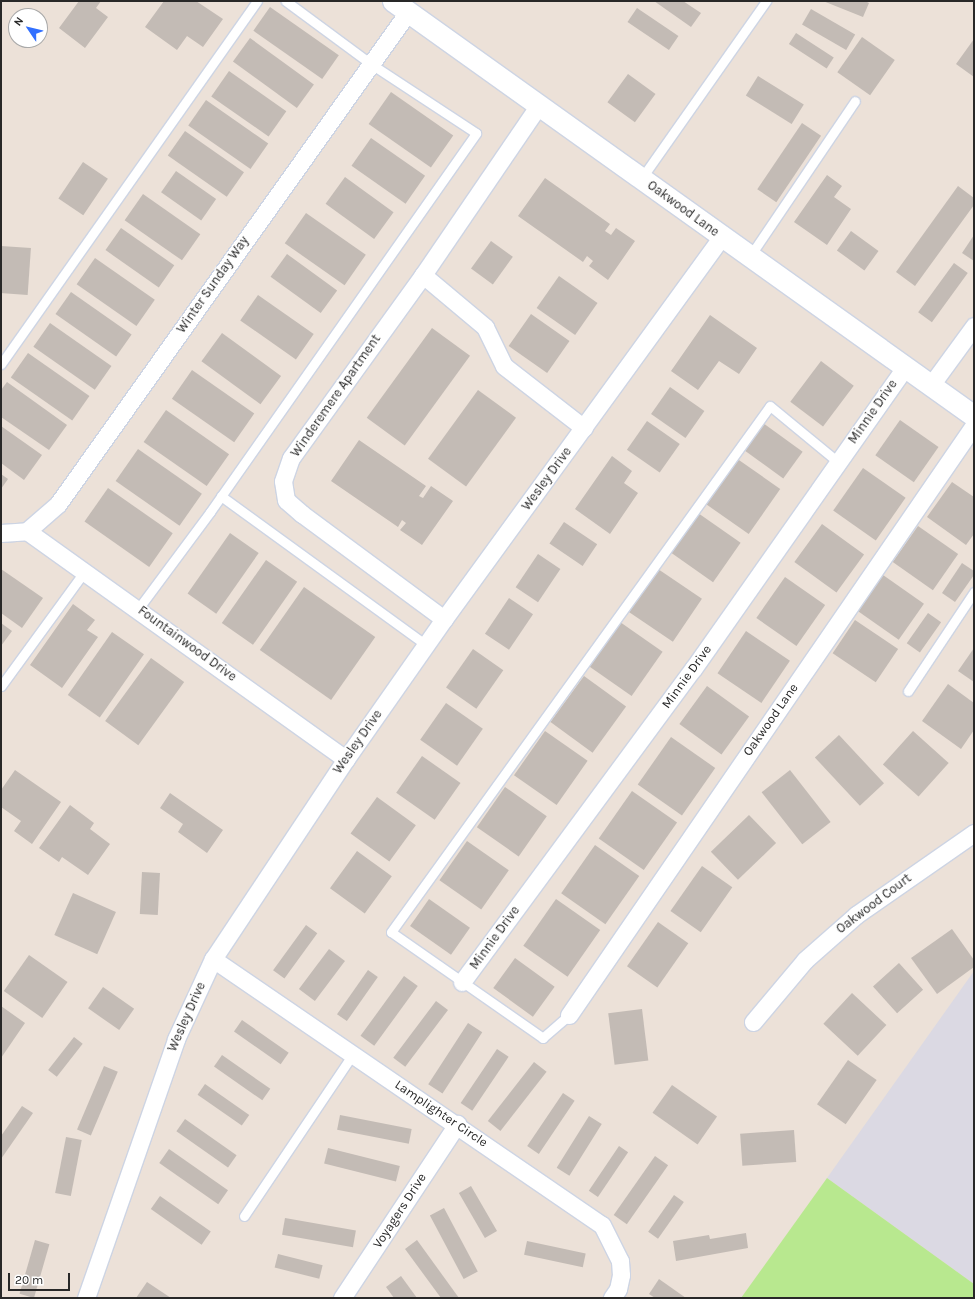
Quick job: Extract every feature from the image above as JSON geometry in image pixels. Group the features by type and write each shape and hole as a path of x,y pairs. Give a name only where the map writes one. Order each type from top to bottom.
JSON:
{"street":[{"name":"Winter Sunday Way","path":"27,531 58,504 371,64 400,7"},
{"name":"Oakwood Lane","path":"400,7 974,416"},
{"name":"Winderemere Apartment","path":"444,619 302,514 286,500 283,481 291,458 423,275 539,105"},
{"name":"Wesley Drive","path":"86,1298 176,1039 213,959 346,759 444,619 722,236"},
{"path":"423,275 485,327 504,366 584,428"},
{"path":"930,385 974,326"},
{"name":"Minnie Drive","path":"462,982 693,669 905,367"},
{"name":"Oakwood Lane","path":"569,1014 974,425"},
{"path":"1,533 27,531"},
{"name":"Fountainwood Drive","path":"27,531 346,759"},
{"name":"Oakwood Court","path":"753,1022 804,960 856,914 974,833"},
{"name":"Lamplighter Circle","path":"213,959 457,1124 602,1225 620,1262 621,1275 618,1289 612,1298"},
{"name":"Voyagers Drive","path":"342,1298 457,1124"}],"lane":[{"path":"1,364 257,1"},
{"path":"138,609 221,496 476,134 371,64 286,1"},
{"path":"641,179 766,1"},
{"path":"750,256 855,101"},
{"path":"569,1014 543,1038 391,932 770,406 838,462"},
{"path":"221,496 426,645"},
{"path":"1,686 85,571"},
{"path":"908,691 974,592"},
{"path":"244,1216 353,1054"}],"shaded area":[{"path":"974,971 974,1284 827,1178"}],"green space":[{"path":"827,1178 974,1284 974,1298 741,1298"}],"building":[{"path":"79,1 101,1 96,8 108,17 85,48 59,28"},
{"path":"164,1 196,1 223,19 203,47 187,36 177,50 145,27"},
{"path":"654,1 683,1 701,13 691,27"},
{"path":"823,1 865,1 869,3 863,17"},
{"path":"270,7 339,55 322,79 253,31"},
{"path":"637,8 678,36 669,50 627,22"},
{"path":"811,9 855,34 846,50 802,25"},
{"path":"796,33 834,58 827,68 789,44"},
{"path":"862,37 895,60 870,95 837,72"},
{"path":"250,38 314,84 297,108 233,61"},
{"path":"974,39 974,77 956,64"},
{"path":"229,71 286,111 269,137 211,96"},
{"path":"628,74 656,94 635,122 607,102"},
{"path":"758,76 804,105 792,124 746,96"},
{"path":"391,92 453,136 431,168 369,124"},
{"path":"206,100 268,144 250,169 188,125"},
{"path":"802,123 821,136 776,202 757,189"},
{"path":"185,131 244,172 227,197 168,156"},
{"path":"371,138 425,176 406,204 351,166"},
{"path":"83,162 108,179 83,215 58,198"},
{"path":"176,171 216,199 201,220 161,192"},
{"path":"827,175 842,186 834,197 851,209 827,245 794,222"},
{"path":"345,177 394,212 374,239 326,204"},
{"path":"545,178 610,224 605,231 611,235 616,228 635,241 608,280 589,266 593,261 587,256 583,262 518,216"},
{"path":"958,186 974,198 974,205 915,286 896,272"},
{"path":"143,194 200,234 182,260 125,220"},
{"path":"306,213 366,255 345,285 285,243"},
{"path":"121,228 174,265 159,287 106,250"},
{"path":"851,231 879,251 864,270 837,250"},
{"path":"974,235 974,261 962,253"},
{"path":"491,241 513,257 493,284 471,269"},
{"path":"1,246 31,248 28,295 1,293"},
{"path":"287,254 337,290 321,313 271,277"},
{"path":"95,258 155,300 136,326 77,284"},
{"path":"954,263 968,273 932,322 918,312"},
{"path":"559,276 598,303 575,335 537,308"},
{"path":"71,292 132,334 116,357 56,314"},
{"path":"258,295 314,334 296,359 240,320"},
{"path":"531,314 570,341 547,373 509,346"},
{"path":"710,315 757,348 739,374 719,361 698,390 671,371"},
{"path":"50,323 111,366 95,390 33,347"},
{"path":"432,328 470,356 405,445 367,418"},
{"path":"222,333 281,376 260,404 201,361"},
{"path":"28,353 89,396 72,421 11,378"},
{"path":"821,361 854,386 823,426 790,402"},
{"path":"192,370 254,414 234,442 172,399"},
{"path":"7,382 67,425 49,450 1,417 1,390"},
{"path":"670,387 704,411 685,438 651,414"},
{"path":"478,390 516,418 466,486 428,459"},
{"path":"166,410 229,454 207,486 144,442"},
{"path":"900,420 939,447 914,482 875,455"},
{"path":"647,421 680,444 660,473 627,450"},
{"path":"763,423 803,452 783,478 744,450"},
{"path":"1,426 42,455 24,480 1,463"},
{"path":"359,440 426,486 419,496 423,498 431,486 453,501 422,545 400,530 406,523 402,520 398,527 331,481"},
{"path":"138,449 202,494 180,526 116,481"},
{"path":"612,456 632,471 624,483 638,493 610,534 575,509"},
{"path":"736,458 780,489 749,534 704,503"},
{"path":"863,468 906,498 876,540 833,511"},
{"path":"1,474 8,479 1,489"},
{"path":"952,482 974,497 974,534 966,545 927,517"},
{"path":"108,488 173,533 149,567 84,522"},
{"path":"698,513 741,543 713,582 670,552"},
{"path":"564,522 597,544 583,566 549,544"},
{"path":"822,524 864,555 836,593 794,562"},
{"path":"918,526 958,554 933,590 893,562"},
{"path":"230,533 259,553 216,614 188,594"},
{"path":"538,554 560,569 538,602 516,587"},
{"path":"266,560 297,582 253,645 222,623"},
{"path":"962,563 974,571 974,575 955,602 942,593"},
{"path":"1,569 43,598 22,628 1,613"},
{"path":"658,569 702,599 673,642 629,612"},
{"path":"883,575 924,604 899,640 858,611"},
{"path":"785,577 825,605 796,646 756,618"},
{"path":"304,587 375,637 331,700 260,650"},
{"path":"509,598 533,614 509,650 485,634"},
{"path":"73,604 95,620 87,630 98,637 62,688 30,665"},
{"path":"928,613 941,622 920,652 907,643"},
{"path":"855,620 898,649 876,682 833,653"},
{"path":"620,622 663,652 632,696 589,666"},
{"path":"1,623 12,631 1,646"},
{"path":"746,631 790,661 761,703 717,673"},
{"path":"112,632 144,654 100,717 68,695"},
{"path":"974,648 974,682 958,671"},
{"path":"473,649 503,670 476,709 446,688"},
{"path":"151,658 184,682 138,745 105,721"},
{"path":"584,676 626,707 593,753 550,722"},
{"path":"948,684 974,703 974,730 961,749 922,721"},
{"path":"707,686 749,717 721,755 679,724"},
{"path":"446,703 483,729 457,766 420,740"},
{"path":"545,731 588,761 557,805 514,775"},
{"path":"913,731 949,763 919,797 883,764"},
{"path":"839,735 884,783 860,806 815,758"},
{"path":"671,737 715,768 682,815 638,785"},
{"path":"422,756 461,783 435,820 396,793"},
{"path":"15,770 61,802 32,844 14,831 21,821 1,807 1,790"},
{"path":"790,770 831,822 802,844 762,792"},
{"path":"505,787 547,816 519,856 477,827"},
{"path":"632,791 677,823 644,870 599,839"},
{"path":"170,793 223,830 207,853 178,832 183,824 160,808"},
{"path":"377,797 416,825 389,862 351,833"},
{"path":"70,805 94,823 90,829 110,844 88,875 62,857 59,862 39,848"},
{"path":"749,815 776,843 738,880 711,852"},
{"path":"467,841 509,870 481,910 439,880"},
{"path":"595,845 639,876 605,924 561,893"},
{"path":"357,851 392,876 365,913 330,888"},
{"path":"702,866 732,887 701,932 670,911"},
{"path":"142,872 160,873 158,915 140,914"},
{"path":"73,893 116,912 97,954 54,935"},
{"path":"429,899 470,928 451,955 410,926"},
{"path":"556,899 600,930 568,977 523,946"},
{"path":"658,922 688,943 657,987 627,966"},
{"path":"306,925 317,933 284,979 273,970"},
{"path":"952,929 974,960 974,967 937,994 911,958"},
{"path":"329,949 345,961 315,1001 299,989"},
{"path":"29,955 68,982 42,1018 4,991"},
{"path":"515,958 555,987 533,1017 493,988"},
{"path":"899,963 923,990 897,1013 873,986"},
{"path":"368,970 378,977 347,1021 337,1014"},
{"path":"404,976 418,986 374,1046 361,1036"},
{"path":"103,987 134,1009 119,1030 88,1008"},
{"path":"852,993 886,1025 858,1056 823,1024"},
{"path":"436,1001 448,1010 405,1067 393,1058"},
{"path":"1,1006 25,1023 1,1058"},
{"path":"642,1009 648,1061 615,1065 608,1013"},
{"path":"242,1020 289,1053 281,1064 234,1031"},
{"path":"468,1023 482,1032 442,1093 428,1084"},
{"path":"74,1037 83,1044 57,1077 48,1070"},
{"path":"497,1049 509,1057 472,1111 461,1103"},
{"path":"222,1055 270,1089 262,1100 214,1066"},
{"path":"848,1060 877,1080 846,1124 817,1104"},
{"path":"534,1062 547,1072 500,1131 488,1121"},
{"path":"104,1066 118,1072 91,1135 77,1130"},
{"path":"205,1084 249,1115 242,1126 198,1095"},
{"path":"672,1085 717,1117 698,1144 652,1113"},
{"path":"563,1093 575,1101 539,1154 527,1146"},
{"path":"22,1106 33,1113 1,1159 1,1136"},
{"path":"340,1115 412,1129 409,1144 337,1130"},
{"path":"589,1116 602,1124 569,1176 557,1168"},
{"path":"185,1119 237,1155 228,1167 176,1131"},
{"path":"794,1130 796,1162 742,1166 740,1134"},
{"path":"66,1137 82,1140 71,1196 55,1193"},
{"path":"619,1146 628,1152 598,1197 589,1191"},
{"path":"328,1148 400,1166 396,1181 324,1164"},
{"path":"169,1149 228,1190 218,1204 159,1163"},
{"path":"655,1156 668,1165 627,1224 614,1215"},
{"path":"471,1186 497,1231 485,1238 459,1193"},
{"path":"674,1195 684,1202 658,1239 648,1232"},
{"path":"160,1196 211,1232 202,1245 151,1209"},
{"path":"444,1208 478,1272 464,1279 430,1216"},
{"path":"285,1218 356,1231 353,1247 282,1235"},
{"path":"746,1233 748,1248 676,1261 673,1241 709,1235 710,1239"},
{"path":"35,1240 49,1244 34,1298 20,1294"},
{"path":"417,1240 459,1298 441,1298 405,1249"},
{"path":"527,1241 586,1253 583,1267 524,1255"},
{"path":"278,1254 323,1265 319,1279 275,1268"},
{"path":"401,1276 417,1298 394,1298 386,1287"},
{"path":"659,1279 686,1298 655,1298 649,1294"},
{"path":"147,1282 171,1298 136,1298"}]}
